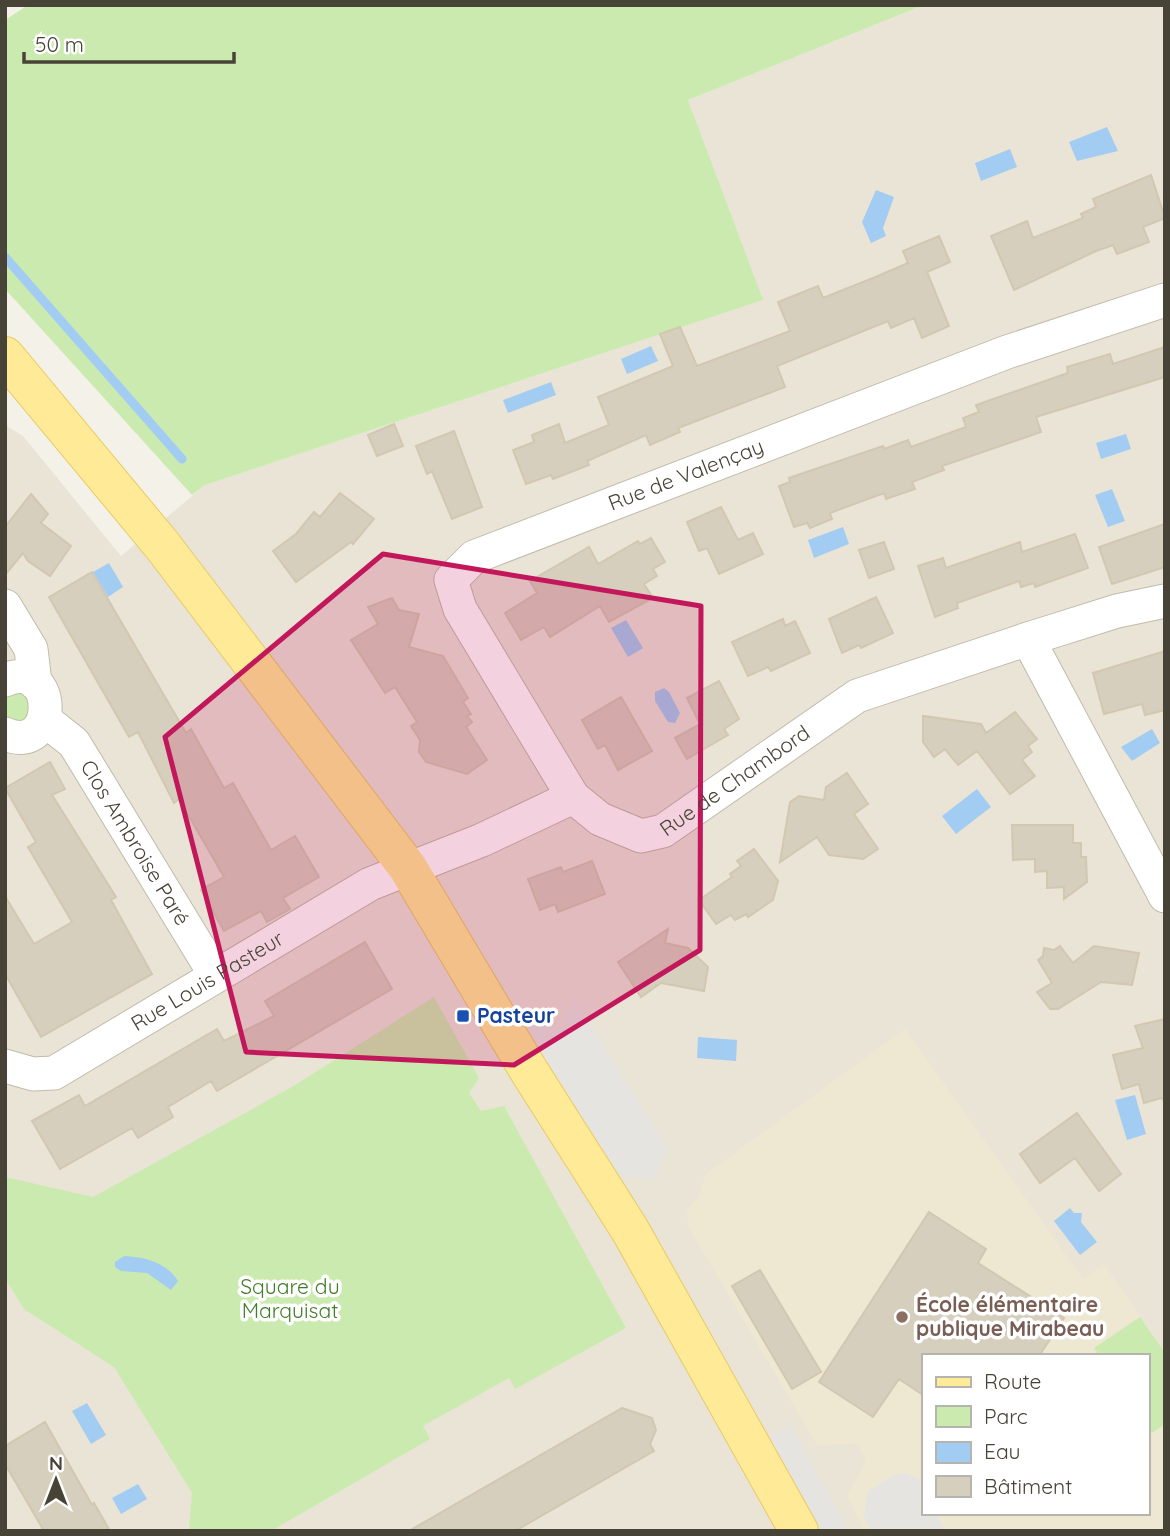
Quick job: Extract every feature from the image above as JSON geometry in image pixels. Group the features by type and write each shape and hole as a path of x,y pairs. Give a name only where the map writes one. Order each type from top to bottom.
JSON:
{"main road":[{"path":"5,356 162,545 408,868 529,1070 630,1230 799,1531"}],"street":[{"name":"Rue de Valençay","path":"573,797 460,609 451,580 459,569 474,557 1007,352 1165,300"},
{"name":"Rue de Chambord","path":"573,797 600,819 641,836 663,831 857,696 1118,611 1165,601"},
{"path":"5,606 31,649 20,681 44,693 47,706 45,720 36,730 25,736 5,734"},
{"path":"1028,639 1165,896"},
{"name":"Clos Ambroise Paré","path":"45,720 74,743 216,976"},
{"path":"408,868 482,840 573,797"},
{"name":"Rue Louis Pasteur","path":"5,1066 33,1074 54,1073 370,884 408,868"}],"highlighted area":[{"path":"383,554 701,606 700,950 514,1065 246,1052 165,737"}],"shaded area":[{"path":"924,5 1165,5 1165,1531 5,1531 5,425 23,436 121,556 205,485 762,300 688,100"},
{"path":"574,999 667,1148 654,1179 619,1175 526,1025 561,1028"},
{"path":"905,1029 1083,1279 1104,1264 1165,1353 1165,1531 865,1531 847,1496 866,1461 858,1444 817,1445 689,1228 686,1211 699,1197 706,1174"},
{"path":"789,1424 849,1531 822,1531 770,1437"},
{"path":"905,1473 918,1478 922,1486 922,1515 937,1515 945,1531 871,1531 864,1517 867,1492 894,1475"}],"green space":[{"path":"28,5 924,5 688,100 763,300 205,485 192,495 5,289 5,20"},
{"path":"13,690 33,699 28,721 5,720 5,694"},
{"name":"Square du Marquisat","path":"434,997 479,1078 469,1093 481,1111 504,1106 626,1328 515,1389 509,1378 423,1426 430,1439 271,1531 189,1531 192,1493 114,1367 24,1309 5,1278 5,1177 93,1197 292,1087"},
{"path":"1140,1317 1165,1353 1165,1424 1152,1433 1149,1429 1149,1354 1098,1354 1094,1348"}],"water":[{"path":"1107,127 1118,151 1077,161 1069,142"},
{"path":"1010,149 1017,167 981,181 975,163"},
{"path":"876,190 894,197 883,228 886,236 871,243 862,222"},
{"path":"651,346 658,361 627,374 621,359"},
{"path":"551,382 556,395 508,413 503,400"},
{"path":"1126,434 1131,449 1101,459 1096,443"},
{"path":"1112,489 1125,521 1108,527 1095,495"},
{"path":"843,527 849,544 814,558 808,540"},
{"path":"109,563 123,587 108,597 93,572"},
{"path":"626,620 643,648 628,657 611,628"},
{"path":"664,688 680,713 675,723 668,722 655,701 655,692"},
{"path":"1152,729 1160,743 1132,761 1121,747"},
{"path":"977,789 991,807 956,834 942,816"},
{"path":"698,1037 737,1040 736,1061 697,1058"},
{"path":"1135,1095 1146,1134 1127,1140 1115,1100"},
{"path":"1070,1208 1074,1213 1082,1213 1081,1222 1097,1242 1080,1255 1054,1221"},
{"path":"124,1256 161,1265 178,1281 171,1290 147,1273 121,1271 115,1267 115,1262"},
{"path":"87,1403 106,1435 91,1444 72,1411"},
{"path":"138,1484 147,1499 121,1514 112,1498"}],"building":[{"path":"1151,175 1165,218 1143,227 1149,242 1117,254 1113,245 1096,251 1014,290 991,236 1027,221 1033,238 1083,218 1081,214 1096,207 1093,199"},
{"path":"939,236 950,262 927,272 949,326 922,338 914,318 891,328 888,321 777,366 785,387 678,428 680,432 650,445 646,435 587,461 589,465 553,479 551,475 526,484 513,450 534,442 532,435 559,424 565,443 609,425 598,397 673,366 660,334 680,327 697,366 790,331 778,302 818,286 823,298 878,276 908,263 903,251"},
{"path":"1165,347 1165,377 1036,417 1041,432 942,466 944,470 912,482 915,489 886,499 884,493 830,513 832,519 810,528 807,523 794,527 779,486 790,482 789,478 883,446 884,449 908,440 911,447 966,427 963,418 979,412 976,405 1068,373 1067,367 1110,354 1113,364"},
{"path":"394,424 403,446 377,456 368,435"},
{"path":"454,431 482,507 452,519 432,471 427,474 416,446"},
{"path":"340,493 374,519 353,544 351,542 296,582 273,551 296,534 314,512 320,517"},
{"path":"31,494 48,514 41,523 71,546 50,576 28,561 23,553 5,575 5,527"},
{"path":"721,507 738,540 753,533 763,554 719,574 707,548 699,551 687,522"},
{"path":"1165,524 1165,567 1112,584 1099,547"},
{"path":"1075,534 1088,568 1035,587 1034,583 1021,587 1019,581 957,603 958,608 935,617 918,566 943,558 946,568 1020,542 1022,552"},
{"path":"651,538 665,562 653,569 657,576 644,584 653,598 609,622 600,606 550,637 544,627 521,640 505,613 537,593 530,581 589,547 598,564 638,541 640,544"},
{"path":"884,542 894,569 869,578 859,550"},
{"path":"92,572 186,733 191,729 224,788 233,783 271,850 295,836 319,877 283,898 290,909 267,922 261,911 224,931 201,890 224,877 179,799 174,803 138,732 129,737 49,597"},
{"path":"876,597 893,633 861,648 859,645 842,653 829,619"},
{"path":"392,598 399,610 419,614 409,647 443,656 468,698 463,702 471,714 467,716 472,722 466,727 487,760 467,774 426,762 419,752 420,740 411,726 417,722 395,687 385,693 351,640 378,624 368,607"},
{"path":"783,619 785,626 795,621 810,653 771,671 768,667 748,676 732,642"},
{"path":"1165,651 1165,710 1145,715 1142,704 1104,714 1093,673"},
{"path":"719,681 739,719 724,729 728,735 687,759 675,738 700,724 687,698"},
{"path":"621,697 652,751 618,770 605,745 598,749 582,720"},
{"path":"1015,712 1037,739 1028,746 1032,752 1022,760 1035,776 1010,794 977,751 958,765 945,749 934,757 923,742 923,716 981,724 986,733"},
{"path":"50,762 65,789 52,795 116,897 111,900 152,974 41,1037 5,974 5,896 34,944 72,922 28,847 36,842 5,788"},
{"path":"847,773 868,804 854,814 878,849 863,859 829,855 817,837 780,862 790,802 799,796 824,800 826,787"},
{"path":"1012,825 1073,825 1073,843 1081,843 1081,857 1086,857 1087,882 1064,899 1064,887 1047,888 1047,871 1035,872 1035,859 1013,860"},
{"path":"754,849 778,881 773,900 748,917 746,914 735,920 731,915 716,924 699,900 732,877 730,874 741,866 737,861"},
{"path":"592,861 605,894 558,912 555,904 540,910 528,879 561,867 563,872"},
{"path":"668,929 665,943 688,948 708,967 704,991 661,983 641,997 618,962"},
{"path":"365,942 392,989 217,1091 211,1081 168,1107 173,1117 138,1138 132,1128 60,1169 32,1121 79,1095 85,1106 217,1029 224,1041 274,1016 265,1001"},
{"path":"1060,946 1073,963 1094,946 1139,953 1132,985 1101,982 1058,1009 1050,1009 1037,992 1052,983 1038,960 1043,956 1044,948 1054,950"},
{"path":"1165,1019 1165,1101 1161,1098 1144,1103 1139,1084 1122,1089 1113,1055 1143,1048 1135,1026"},
{"path":"1077,1113 1121,1174 1099,1191 1075,1158 1040,1183 1020,1154"},
{"path":"929,1212 986,1249 978,1263 1064,1318 1040,1354 922,1354 922,1394 899,1379 873,1417 819,1382"},
{"path":"760,1270 821,1372 792,1389 732,1286"},
{"path":"622,1408 652,1418 656,1430 650,1444 654,1451 515,1531 409,1531"},
{"path":"45,1422 92,1505 94,1503 110,1531 44,1531 5,1464 5,1446"}],"waterway":[{"path":"5,257 182,459"}],"place":[{"name":"Pasteur","path":"463,1016"},
{"name":"École élémentaire publique Mirabeau","path":"902,1317"}]}
